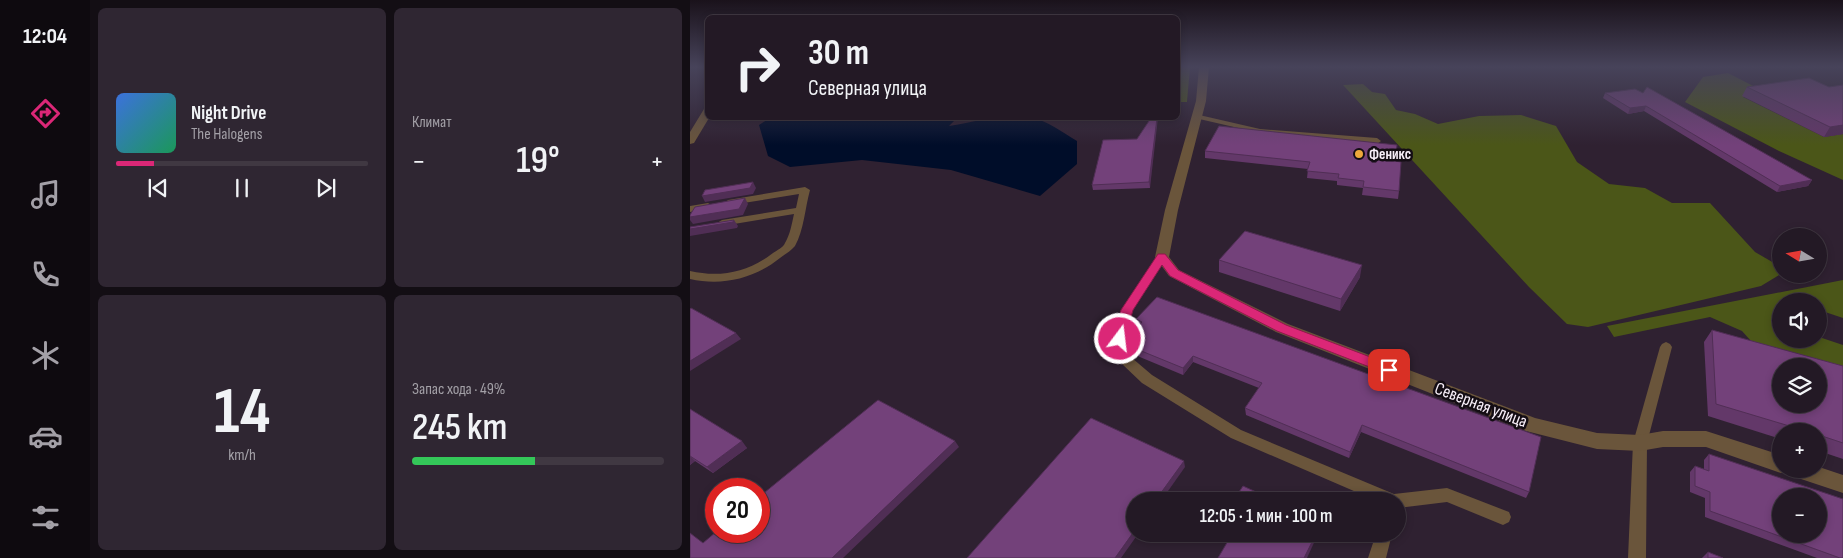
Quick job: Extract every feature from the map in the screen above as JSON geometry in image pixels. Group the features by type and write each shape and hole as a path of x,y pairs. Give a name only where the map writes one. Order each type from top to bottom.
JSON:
{"street":[{"path":"1162,257 1165,236 1203,93"},
{"path":"690,142 705,116"},
{"name":"Северная улица","path":"1162,257 1174,273 1291,332 1532,424 1597,441 1640,443 1663,438 1706,439 1772,461"},
{"path":"1824,478 1843,484"}],"lane":[{"path":"1198,116 1260,131 1377,141"},
{"path":"690,209 805,190 789,246 772,260 748,273 726,278 702,278 690,275"},
{"path":"708,226 799,210"},
{"path":"1162,257 1127,310 1120,339 1126,360 1148,379 1236,434 1373,492"},
{"path":"1637,558 1640,443 1666,347"},
{"path":"1406,500 1447,495 1503,517"},
{"path":"1377,558 1382,542"}],"green space":[{"path":"1180,93 1188,93 1187,102 1180,102"},
{"path":"1350,93 1385,94 1396,110 1415,114 1438,124 1479,116 1521,115 1556,126 1577,162 1609,184 1645,188 1672,203 1710,203 1755,252 1772,262 1772,279 1761,286 1588,327 1567,324 1529,287"},
{"path":"1691,93 1756,93 1743,97 1824,137 1843,134 1843,180 1779,151 1685,102"},
{"path":"1843,280 1843,318 1827,313 1827,293 1776,293"},
{"path":"1772,294 1772,348 1827,348 1827,340 1843,345 1843,381 1827,371 1827,358 1772,358 1772,361 1769,361 1742,331 1710,317 1614,337 1607,326"}],"water":[{"path":"767,120 955,120 949,126 980,120 1039,120 1077,141 1077,164 1040,196 951,170 862,160 790,167 768,156 759,125"}],"building":[{"path":"1605,93 1658,93 1812,180 1780,186 1646,106 1630,108"},
{"path":"1760,93 1843,93 1843,125 1830,127"},
{"path":"1150,120 1157,120 1149,182 1092,185 1103,140 1137,139"},
{"path":"1219,126 1397,145 1395,161 1401,162 1399,191 1363,187 1364,181 1338,178 1339,174 1307,171 1310,162 1205,151"},
{"path":"753,182 750,188 702,196 705,190"},
{"path":"745,198 739,209 690,217 695,207"},
{"path":"734,220 733,222 690,229 690,227"},
{"path":"1245,231 1362,265 1341,299 1219,260"},
{"path":"1157,297 1541,437 1529,492 1362,425 1350,452 1245,408 1262,383 1193,356 1183,368 1134,348 1145,336 1133,332 1142,322 1136,319"},
{"path":"690,309 736,333 690,361"},
{"path":"1712,330 1814,358 1772,358 1772,413 1827,413 1827,362 1843,366 1843,443 1827,438 1827,423 1779,423 1716,404"},
{"path":"878,400 955,441 832,558 690,558 690,533 703,543 705,541 705,543 770,543 770,488"},
{"path":"690,409 742,441 707,467 690,456"},
{"path":"1091,418 1184,461 1162,492 1126,492 1126,542 1115,558 967,558"},
{"path":"1709,454 1772,475 1772,478 1780,478 1810,488 1772,488 1772,533 1710,511 1710,492 1695,486 1695,466 1709,471"},
{"path":"1243,486 1256,492 1239,492"},
{"path":"1827,494 1843,499 1843,558 1799,543 1827,543"},
{"path":"1227,542 1312,542 1304,558 1218,558"},
{"path":"1708,552 1723,558 1708,558"}],"place":[{"name":"Феникс","path":"1359,154"}],"route":[{"path":"1120,339 1127,310 1162,257 1174,273 1282,328 1389,370"}]}
